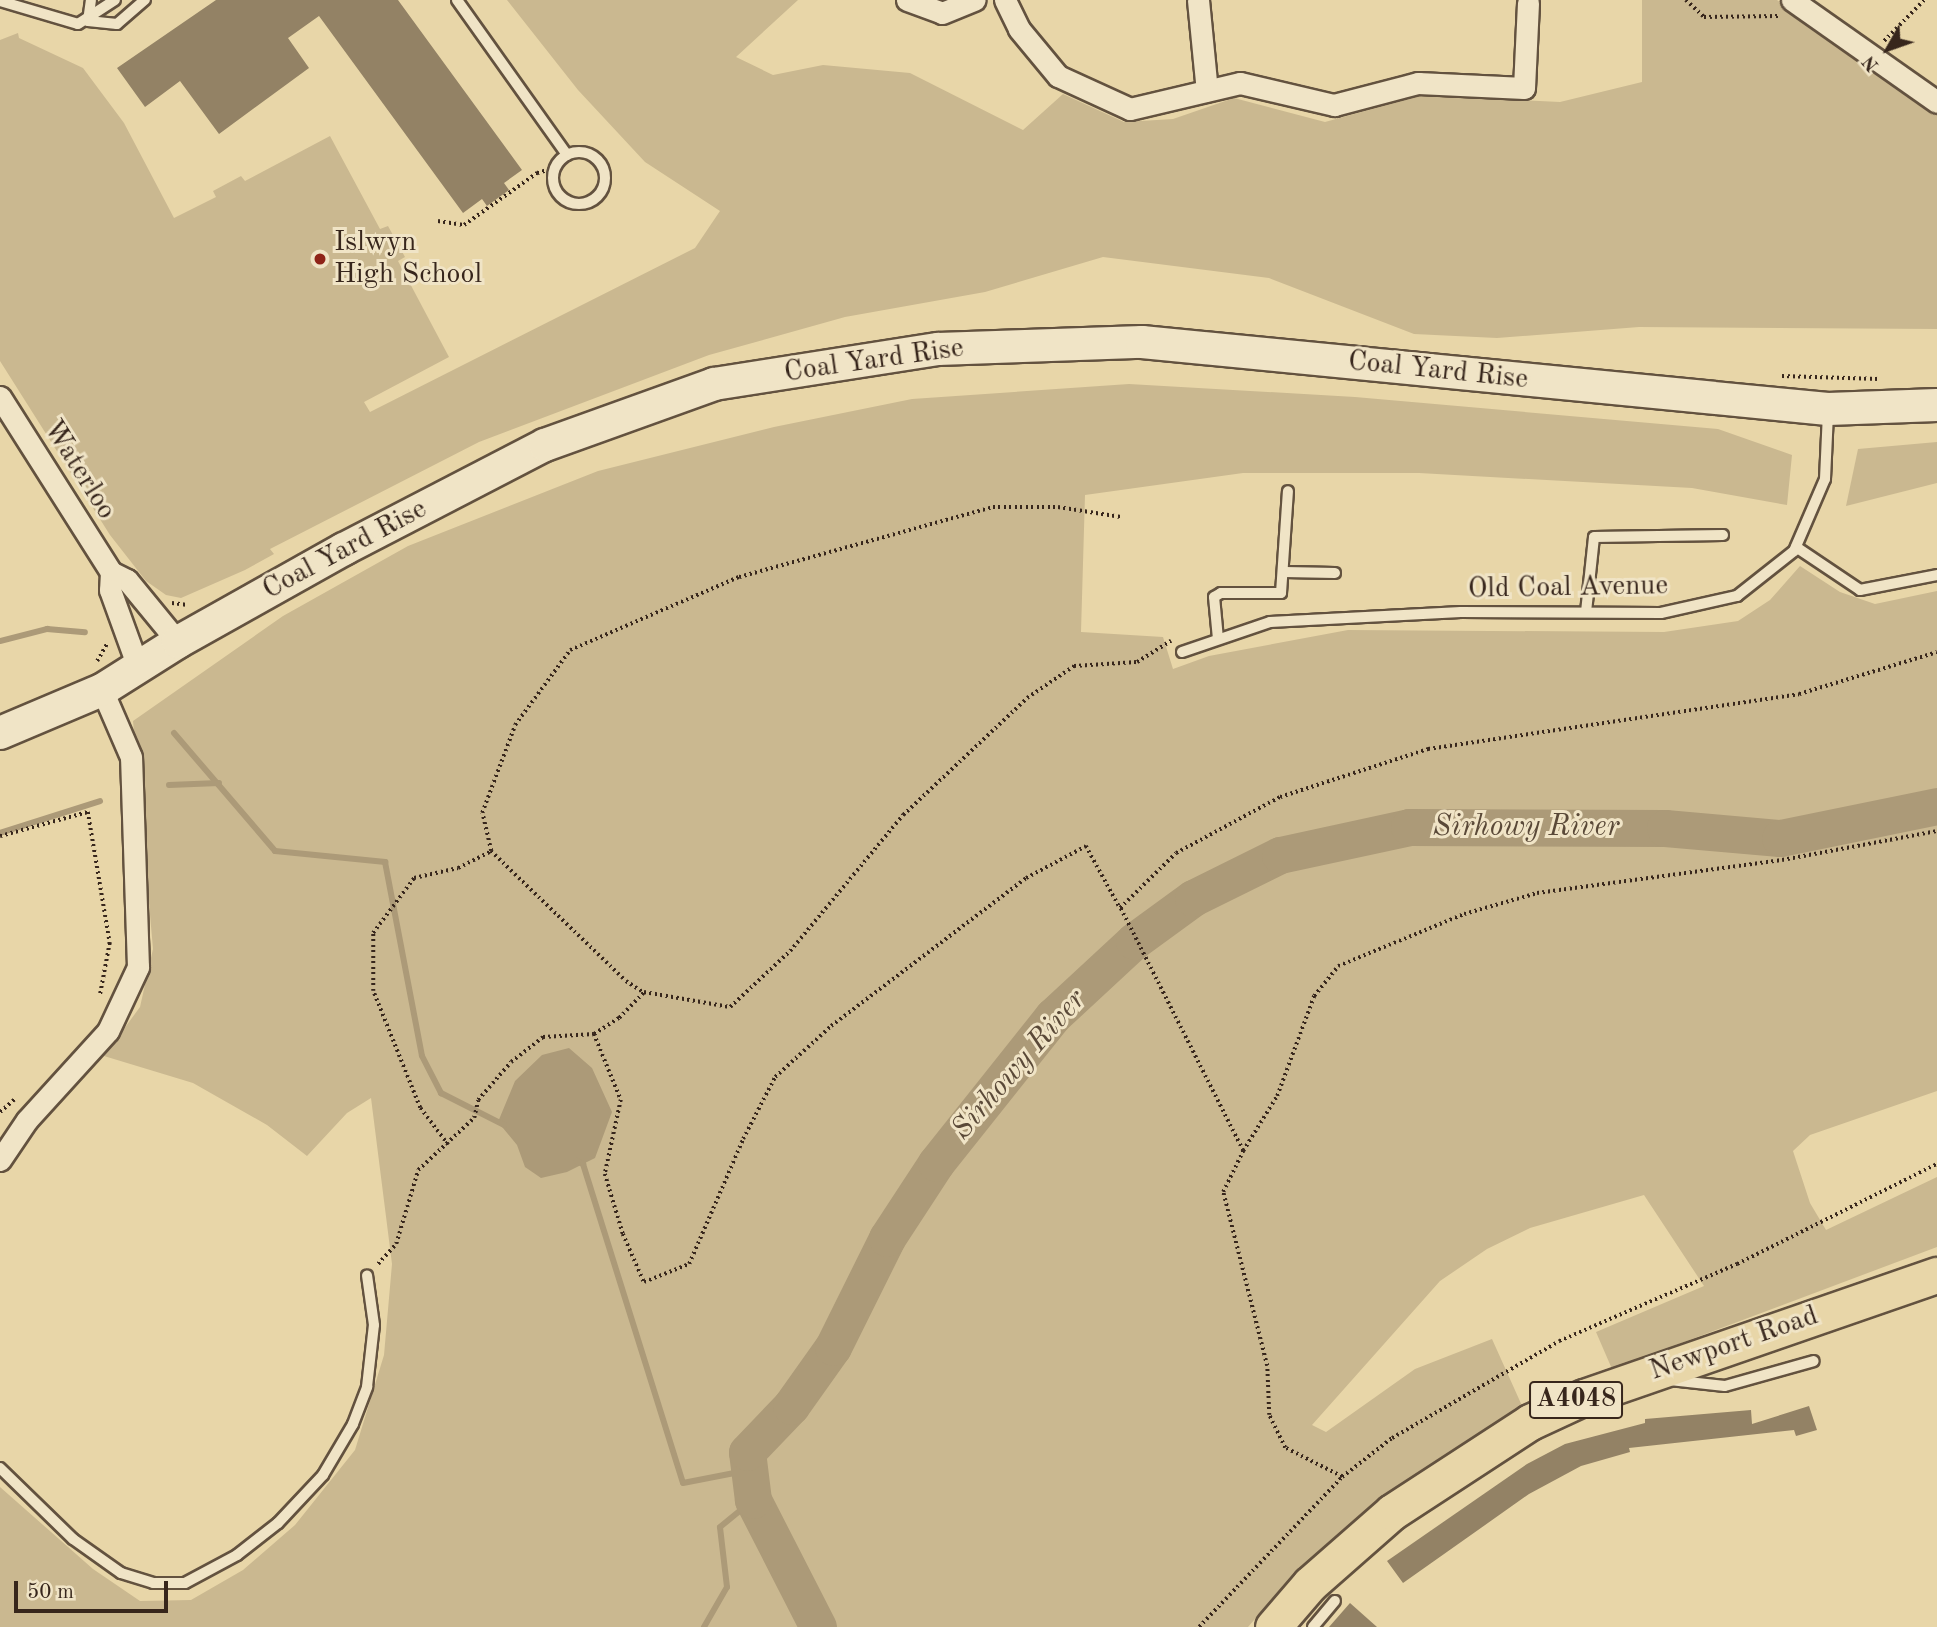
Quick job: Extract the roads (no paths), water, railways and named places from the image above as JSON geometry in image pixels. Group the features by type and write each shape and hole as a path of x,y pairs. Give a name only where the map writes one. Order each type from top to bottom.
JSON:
{"main road":[{"name":"Coal Yard Rise","path":"0,733 96,680 138,667 344,549 545,445 714,384 938,349 1142,342 1828,409 1937,405"},
{"name":"Newport Road","path":"1291,1621 1346,1550 1471,1457 1552,1412 1639,1377 1937,1275"}],"street":[{"path":"907,0 942,13 974,0"},
{"path":"1005,0 1019,29 1058,76 1130,110 1240,83 1334,105 1418,83 1524,88 1528,3"},
{"path":"1198,0 1208,91"},
{"path":"1797,4 1937,102"},
{"name":"Waterloo","path":"0,397 111,572 127,580 178,642"},
{"name":"Waterloo","path":"111,572 110,590 138,667"},
{"path":"0,1160 27,1120 108,1031 138,967 131,757 96,680"}],"lane":[{"path":"88,21 91,0"},
{"path":"88,21 115,0"},
{"path":"0,1 65,22 117,24 145,0"},
{"path":"457,0 566,155"},
{"path":"584,153 599,163 605,180 598,196 582,204 564,200 554,186 554,168 566,155 584,153"},
{"name":"Old Coal Avenue","path":"1182,652 1270,622 1461,612 1661,614 1737,596 1796,547 1825,479 1828,409"},
{"path":"1218,639 1214,597 1221,593 1272,596 1281,593 1285,572 1288,491"},
{"path":"1586,612 1594,537 1723,535"},
{"path":"1796,547 1860,590 1937,575"},
{"path":"1285,572 1335,573"},
{"path":"0,1468 72,1539 121,1573 153,1583 185,1583 237,1555 278,1523 329,1465 353,1424 367,1387 374,1325 367,1275"},
{"path":"1639,1377 1725,1386 1814,1361"},
{"path":"1291,1621 1335,1601"}],"waterway":[{"path":"0,641 47,629 85,632"},
{"path":"174,733 275,851 385,862 422,1056 441,1093 504,1125"},
{"path":"169,785 219,783"},
{"path":"0,833 100,801"},
{"name":"Sirhowy River","path":"818,1627 753,1500 747,1452 791,1406 833,1347 887,1238 936,1163 1053,1016 1134,941 1193,898 1280,855 1409,827 1665,828 1780,838 1937,806"},
{"path":"577,1161 583,1164 683,1483 750,1470"},
{"path":"704,1627 727,1587 720,1527 753,1500"}],"place":[{"name":"Islwyn High School","path":"320,259"}]}
